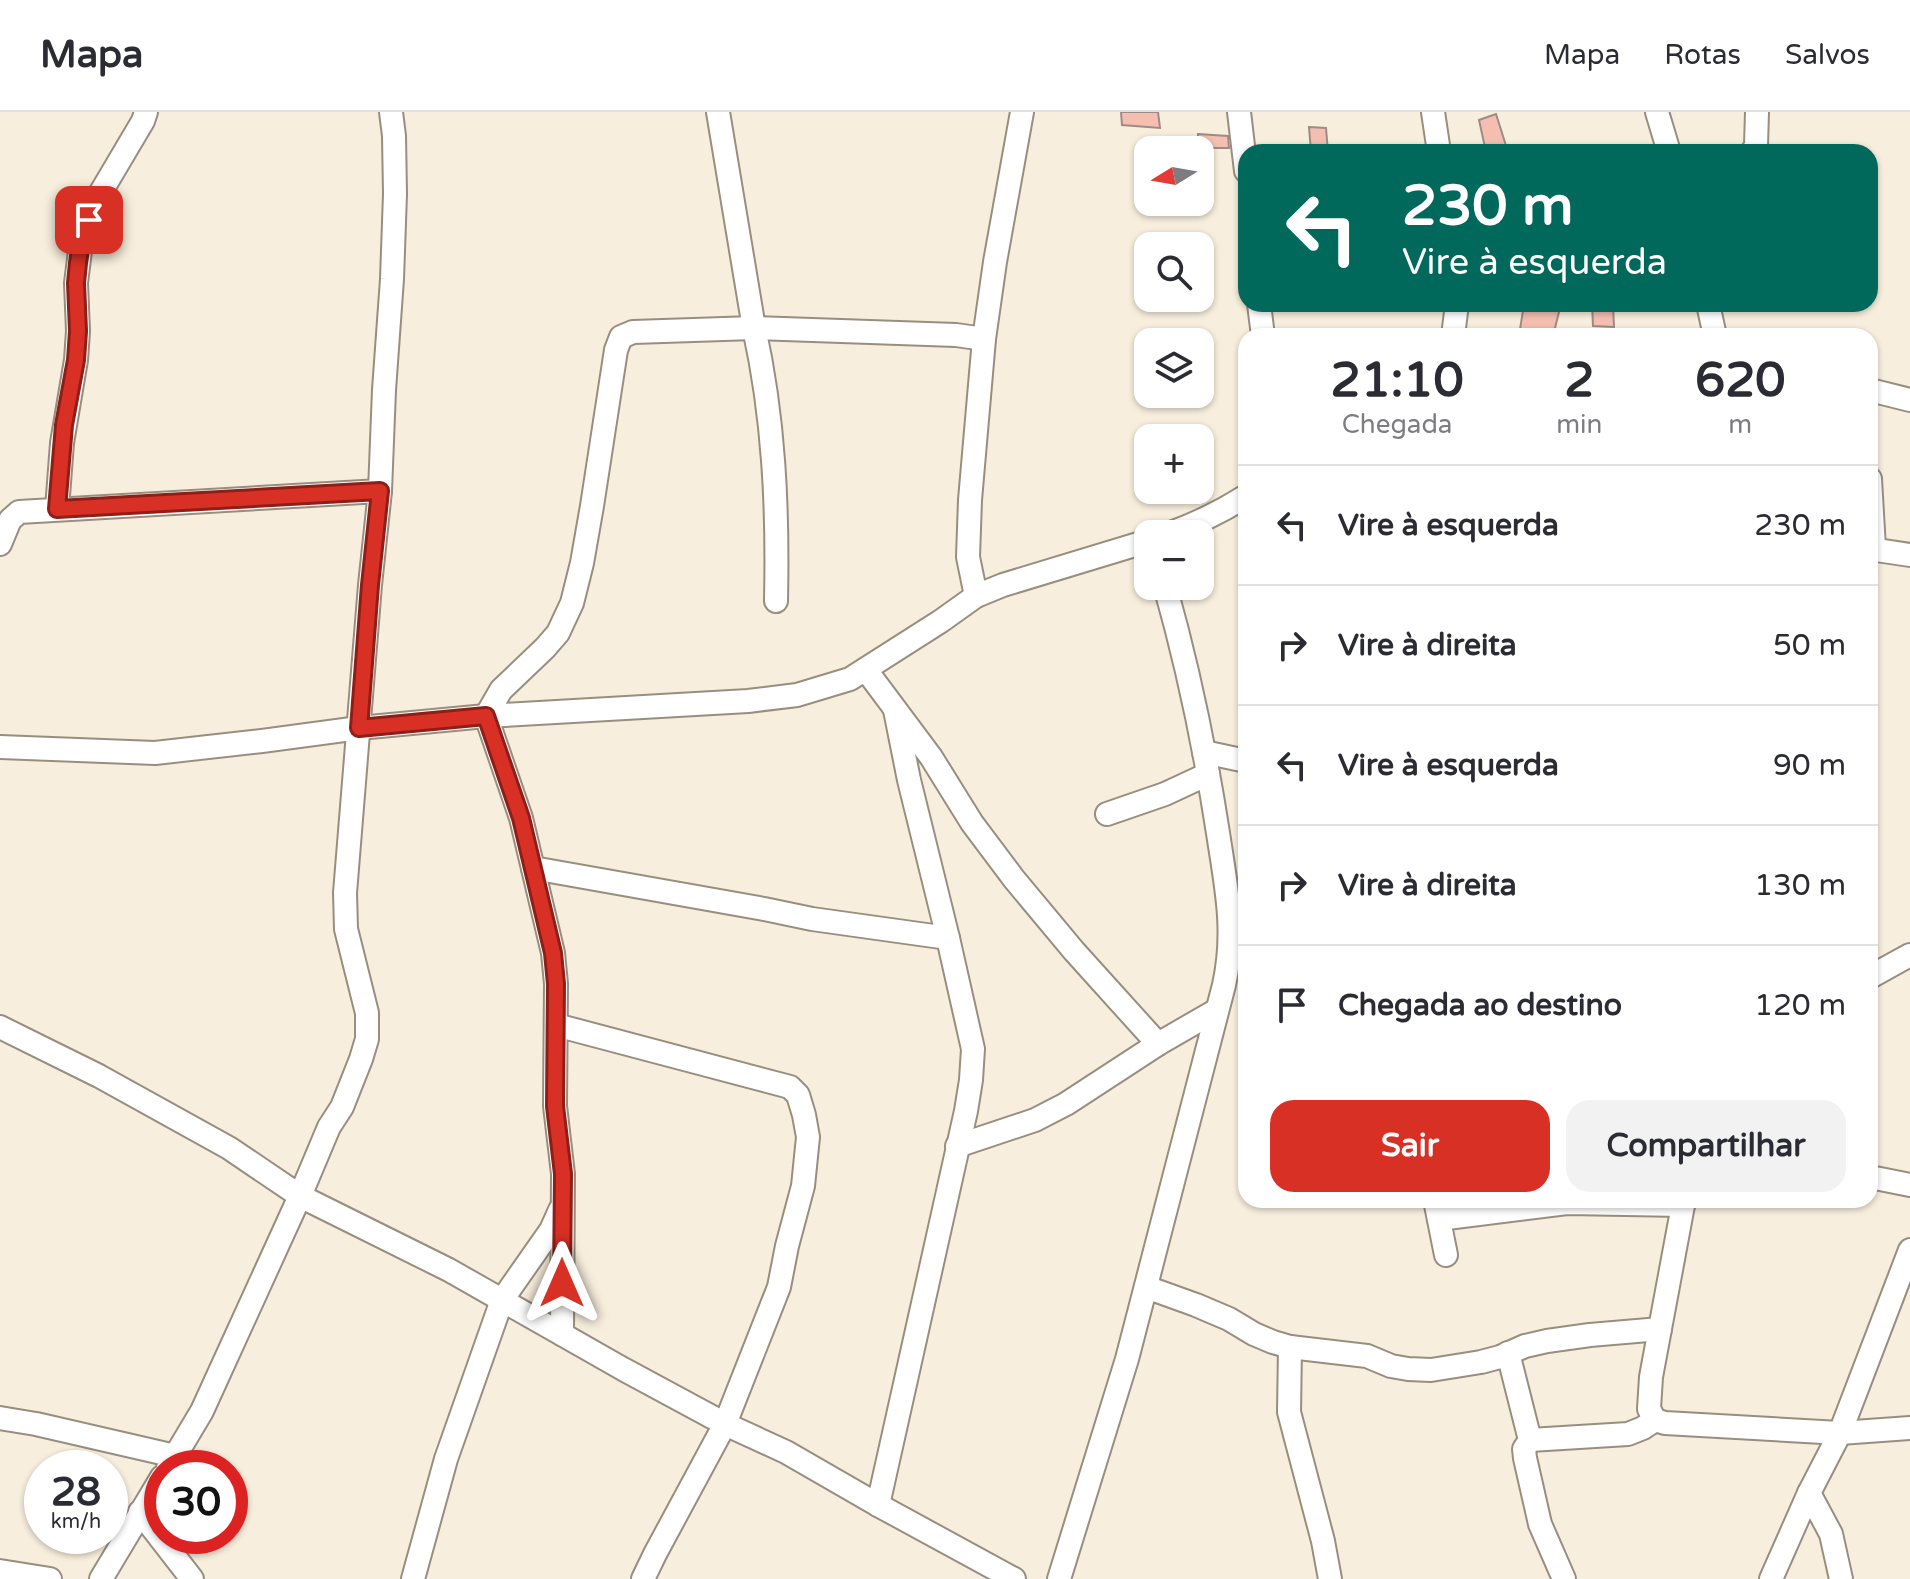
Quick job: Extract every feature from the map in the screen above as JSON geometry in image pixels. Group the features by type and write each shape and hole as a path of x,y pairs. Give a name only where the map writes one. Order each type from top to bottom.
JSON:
{"street":[{"path":"57,509 63,434 76,360 76,283 81,243 98,197 146,112"},
{"path":"179,1450 202,1411 329,1127 342,1107 367,1039 367,1013 346,929 345,893 380,491 395,208 391,112"},
{"path":"718,112 763,373 776,485 776,601"},
{"path":"976,596 968,557 984,339 1022,112"},
{"path":"1239,112 1243,144"},
{"path":"1433,112 1438,144"},
{"path":"1657,112 1667,144"},
{"path":"1756,144 1757,112"},
{"path":"562,1334 563,1174 555,1106 556,984 553,953 521,818 486,716 501,690 558,633 572,603 582,563 616,350 621,337 633,332 754,328 956,335 984,339"},
{"path":"1878,392 1910,400"},
{"path":"0,544 10,520 19,512 380,491"},
{"path":"1204,520 1238,501"},
{"path":"0,747 155,753 486,716 797,695 850,679 976,596 1134,545"},
{"path":"1878,549 1910,555"},
{"path":"1059,1579 1123,1373 1231,945 1230,909 1206,763 1169,600"},
{"path":"866,670 931,757 972,823 1014,879 1158,1044"},
{"path":"878,1505 938,1244 971,1080 973,1049 895,710"},
{"path":"1107,814 1165,794 1206,763 1238,761"},
{"path":"533,868 812,919 948,938"},
{"path":"1878,973 1910,955"},
{"path":"957,1146 1035,1120 1066,1104 1217,1010"},
{"path":"556,1025 790,1087 798,1095 808,1137 803,1186 779,1287 725,1424 643,1579"},
{"path":"0,1027 99,1076 229,1148 300,1196 449,1270 725,1424 786,1452 1014,1579"},
{"path":"1878,1179 1910,1185"},
{"path":"413,1579 446,1459 502,1300 551,1230 563,1206"},
{"path":"1446,1255 1437,1210 1474,1208"},
{"path":"1682,1208 1651,1377 1649,1409 1655,1420 1840,1433 1910,1428"},
{"path":"1771,1579 1840,1433 1910,1250"},
{"path":"1146,1287 1196,1305 1254,1334 1290,1347 1367,1356 1391,1366 1431,1370 1481,1362 1547,1341 1660,1329"},
{"path":"1290,1347 1289,1412 1330,1579"},
{"path":"1508,1353 1530,1440 1524,1449 1525,1458 1540,1524 1564,1579"},
{"path":"0,1418 36,1424 144,1454"},
{"path":"1530,1440 1628,1434 1655,1420"},
{"path":"1809,1493 1831,1534 1841,1579"},
{"path":"101,1579 144,1506"},
{"path":"140,1512 192,1579"},
{"path":"0,1571 50,1579"}],"building":[{"path":"1121,112 1158,112 1160,128 1122,125"},
{"path":"1496,114 1505,144 1484,144 1479,120"},
{"path":"1309,127 1326,128 1327,144 1310,144"},
{"path":"1198,134 1228,136 1229,148 1214,148 1214,136"},
{"path":"1523,312 1559,312 1555,328 1520,328"},
{"path":"1592,312 1613,312 1614,327 1593,326"}],"route":[{"path":"89,220 78,263 76,360 64,425 57,509 380,491 359,728 486,716 521,818 553,953 556,984 555,1106 563,1174 562,1283"}]}
